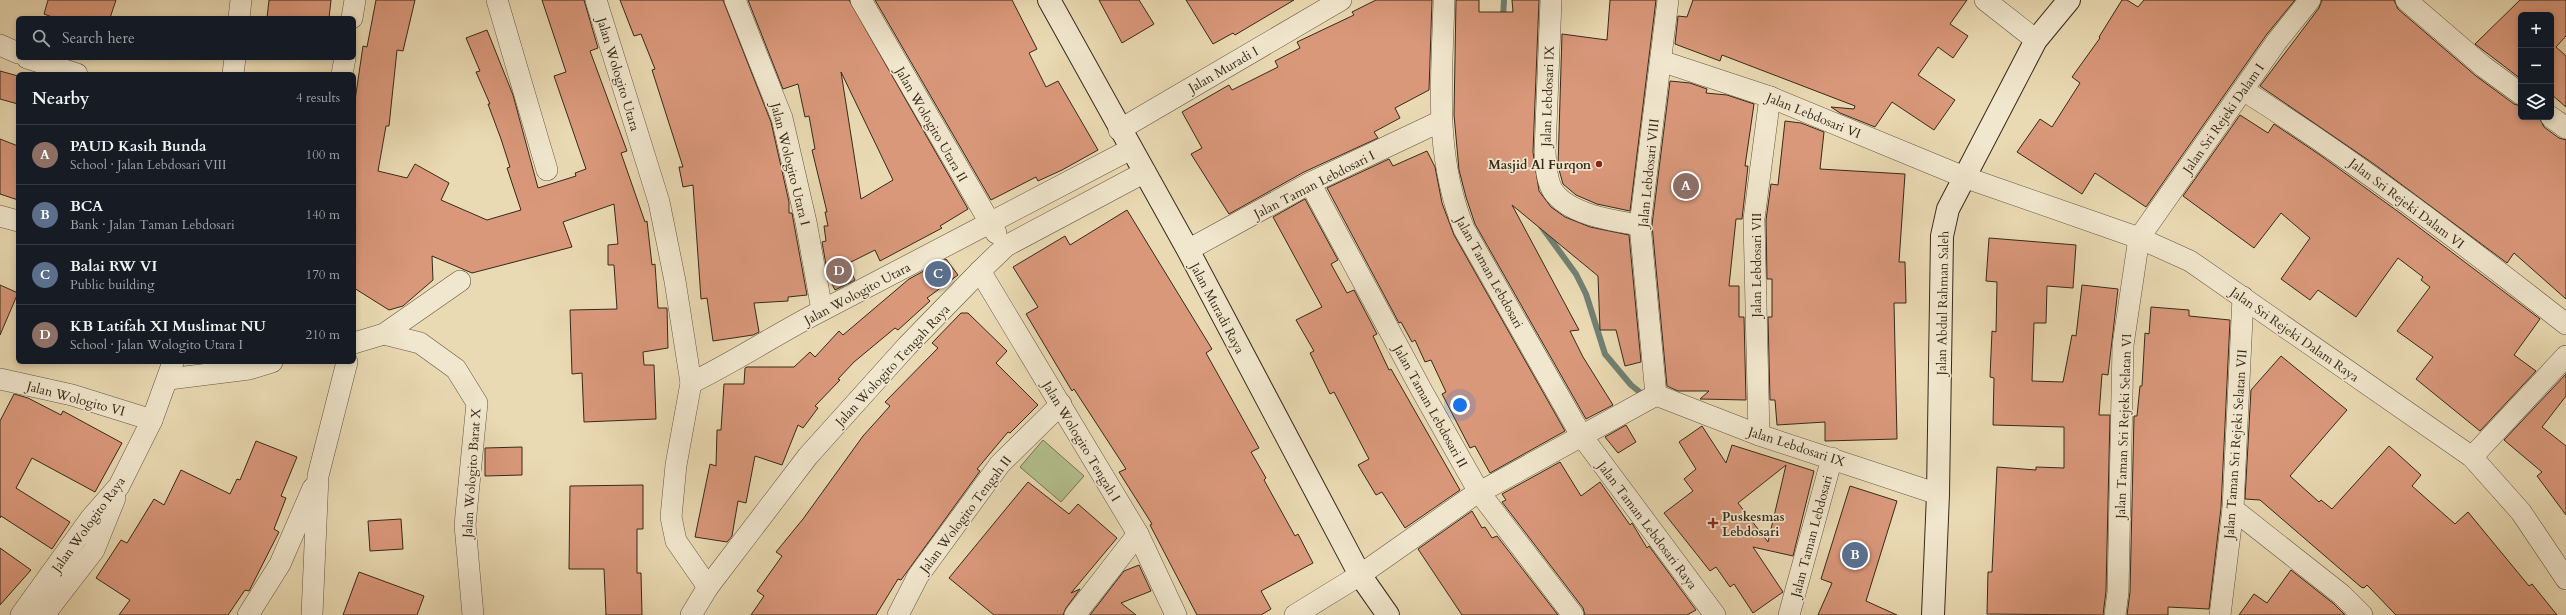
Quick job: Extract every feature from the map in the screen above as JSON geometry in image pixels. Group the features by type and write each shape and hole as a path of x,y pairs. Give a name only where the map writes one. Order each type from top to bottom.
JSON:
{"street":[{"path":"239,16 240,0"},
{"path":"352,16 355,0"},
{"path":"496,0 547,170"},
{"name":"Jalan Wologito Utara","path":"596,0 659,202 675,281 691,383 676,465 671,517 676,541 708,587"},
{"name":"Jalan Wologito Utara I","path":"735,0 782,118 806,222 822,310"},
{"name":"Jalan Wologito Utara II","path":"861,0 988,222 1006,246"},
{"name":"Jalan Muradi Raya","path":"1049,0 1188,250 1360,575 1388,615"},
{"name":"Jalan Taman Lebdosari","path":"1444,0 1442,121 1445,162 1456,208 1464,228 1581,435"},
{"name":"Jalan Lebdosari IX","path":"1551,0 1545,152 1547,175 1553,191 1585,212 1600,218 1640,226"},
{"name":"Jalan Lebdosari VIII","path":"1654,396 1640,226 1668,0"},
{"path":"1985,0 2036,40"},
{"name":"Jalan Abdul Rahman Saleh","path":"1933,615 1938,494 1942,236 1948,209 2036,40 2069,0"},
{"name":"Jalan Sri Rejeki Dalam I","path":"2139,238 2277,41 2310,0"},
{"path":"2406,0 2484,67 2518,92"},
{"name":"Jalan Muradi I","path":"1120,130 1330,3"},
{"path":"0,45 16,52"},
{"path":"33,60 71,72"},
{"path":"233,72 235,60"},
{"path":"342,72 345,60"},
{"name":"Jalan Lebdosari VI","path":"1661,61 1770,97 1964,177"},
{"name":"Jalan Sri Rejeki Dalam VI","path":"2243,90 2310,132 2401,196 2566,324"},
{"name":"Jalan Lebdosari VII","path":"1759,435 1754,219 1770,97"},
{"path":"2554,119 2566,128"},
{"name":"Jalan Taman Lebdosari I","path":"1188,250 1310,183 1442,121"},
{"name":"Jalan Wologito Utara","path":"691,383 720,369 822,310 857,294 988,222 1131,149"},
{"name":"Jalan Wologito Tengah Raya","path":"691,615 708,587 808,456 907,346 980,271 1006,246 1145,172"},
{"name":"Jalan Sri Rejeki Dalam Raya","path":"1964,177 2139,238 2190,261 2472,457 2521,512 2566,579"},
{"name":"Jalan Taman Lebdosari II","path":"1310,183 1422,391 1479,492 1573,615"},
{"path":"0,216 16,220"},
{"name":"Jalan Taman Sri Rejeki Selatan VI","path":"2115,615 2118,592 2123,345 2139,238"},
{"name":"Jalan Wologito Tengah I","path":"980,271 1138,534 1176,615"},
{"path":"356,341 384,334 460,281"},
{"name":"Jalan Taman Sri Rejeki Selatan VII","path":"2220,615 2233,509 2243,297"},
{"name":"Jalan Wologito Barat X","path":"384,334 420,343 456,369 477,403 465,525 473,615"},
{"path":"2472,457 2566,356"},
{"path":"171,371 250,369 266,364"},
{"path":"248,615 280,564 318,476 346,364"},
{"name":"Jalan Wologito Raya","path":"21,615 91,518 119,486 152,420 171,371"},
{"name":"Jalan Wologito VI","path":"1,381 72,395 152,420"},
{"path":"1295,615 1360,575 1479,492 1654,396"},
{"name":"Jalan Lebdosari IX","path":"1654,396 1759,435 1938,494"},
{"name":"Jalan Wologito Tengah II","path":"898,615 918,576 1000,464 1061,404"},
{"name":"Jalan Taman Lebdosari Raya","path":"1581,435 1715,615"},
{"name":"Jalan Taman Lebdosari","path":"1790,615 1832,458"},
{"path":"312,615 318,476"},
{"path":"44,615 94,550 119,486"},
{"path":"2233,509 2342,595 2362,615"},
{"path":"1075,615 1138,534"}],"green space":[{"path":"1043,440 1084,476 1061,502 1020,467"}],"building":[{"path":"48,0 116,0 111,16 50,16 44,14"},
{"path":"269,0 331,0 329,16 267,16"},
{"path":"376,0 415,0 403,51 397,50 389,126 386,126 378,171 407,178 415,164 449,183 441,200 487,220 521,210 507,168 510,167 488,104 490,104 476,72 480,71 466,38 487,30 513,95 538,188 576,176 575,173 586,169 554,76 566,72 542,0 584,0 598,48 590,51 627,151 621,153 645,222 647,221 652,265 655,264 658,308 667,308 668,348 643,352 644,365 654,365 656,419 584,422 582,373 572,374 570,310 617,309 614,265 608,265 608,245 618,244 614,204 563,222 572,247 472,273 432,256 433,280 403,306 389,310 356,289 356,93 363,46 367,47"},
{"path":"620,0 723,0 771,122 789,202 789,213 792,213 807,295 788,297 788,301 754,303 759,332 753,335 713,341 707,298 701,299 693,185 683,187 679,167 683,167 652,70 655,69 641,34 634,36"},
{"path":"748,0 849,0 968,209 940,226 942,228 880,261 875,250 847,264 855,280 835,290 828,276 822,242 826,241 824,226 828,226 825,212 827,212 812,150 815,149 809,116 805,117 798,84 783,89","holes":["841,72 893,180 861,199"]},
{"path":"875,0 1012,0 1037,49 1029,53 1046,87 1058,81 1098,150 1062,170 1038,181 1036,177 991,200"},
{"path":"1099,0 1139,0 1154,24 1122,43"},
{"path":"1186,0 1294,0 1235,35 1233,33 1213,44"},
{"path":"1376,0 1432,0 1429,90 1395,108 1400,118 1374,132 1378,138 1304,172 1229,214 1191,154 1202,148 1182,112 1229,85 1232,90 1278,67 1275,61 1300,48 1297,42 1354,15 1352,12"},
{"path":"1456,0 1479,0 1479,12 1513,12 1512,0 1539,0 1533,152 1539,191 1551,207 1565,217 1590,227 1629,235 1641,362 1625,366 1616,330 1600,330 1598,276 1512,205 1579,330 1570,331 1583,357 1613,405 1586,419 1475,224 1466,197 1459,170 1454,115"},
{"path":"1610,0 1656,0 1630,211 1597,204 1576,195 1563,184 1558,166 1562,34 1607,40"},
{"path":"1693,0 1967,0 1950,24 1968,36 1953,58 1938,47 1918,75 1955,100 1934,130 1892,102 1875,127 1840,113 1831,107 1854,109 1855,106 1722,55 1720,61 1675,44 1678,16 1687,17"},
{"path":"2122,0 2127,0 2138,7 2144,0 2295,0 2267,34 2146,207 2095,173 2082,194 2017,152 2040,119 2052,127 2080,83 2072,77 2100,38 2099,37"},
{"path":"2322,0 2394,0 2398,9 2476,76 2514,104 2518,105 2518,120 2540,120 2544,127 2559,138 2566,140 2566,299 2514,253 2507,263 2374,164 2260,86 2319,8"},
{"path":"2520,0 2566,0 2566,36 2556,47 2566,56 2566,107 2554,97 2554,12 2518,12 2518,77 2475,44"},
{"path":"0,71 16,75 16,103 0,99"},
{"path":"1670,81 1690,83 1707,89 1706,93 1727,95 1754,104 1745,166 1748,166 1742,219 1736,219 1729,286 1739,286 1739,317 1744,317 1746,400 1700,399 1709,391 1678,391 1667,386 1652,225"},
{"path":"2240,115 2268,133 2274,124 2320,155 2400,213 2540,319 2514,355 2536,371 2480,431 2416,379 2433,357 2397,331 2430,287 2421,280 2423,277 2398,258 2356,317 2318,290 2310,300 2281,279 2310,238 2281,213 2254,248 2183,196"},
{"path":"1785,121 1801,123 1824,132 1820,169 1905,174 1899,262 1905,262 1906,303 1894,303 1897,439 1825,441 1825,422 1777,425 1775,400 1770,400 1768,317 1772,317 1772,279 1767,279 1766,220 1771,184 1778,185"},
{"path":"0,139 16,145 16,199 0,194"},
{"path":"1427,151 1435,167 1442,203 1454,235 1565,431 1490,473 1475,446 1470,448 1442,394 1446,392 1431,360 1425,362 1415,340 1412,342 1401,322 1399,323 1327,188 1389,159 1393,166"},
{"path":"1305,199 1338,260 1331,264 1347,293 1354,290 1377,334 1373,336 1389,370 1391,369 1460,490 1405,528 1382,492 1376,495 1358,465 1369,459 1334,392 1330,394 1310,353 1314,351 1296,320 1322,307 1273,217"},
{"path":"1127,210 1212,349 1206,353 1259,448 1251,452 1266,478 1264,480 1295,536 1298,534 1313,563 1261,591 1271,609 1261,615 1197,615 1150,525 1152,524 1119,472 1126,469 1074,389 1072,391 1026,314 1038,307 1013,267 1065,236 1070,245"},
{"path":"1989,238 2076,245 2073,288 2047,286 2046,323 2034,323 2032,381 2063,382 2072,335 2076,336 2082,285 2118,289 2108,375 2102,374 2099,415 2110,415 2106,591 2103,615 1987,614 1988,572 1992,572 1997,467 2036,470 2036,467 2064,468 2064,427 1993,425 1994,378 1990,377 1992,331 1996,332 1997,282 1986,281"},
{"path":"946,259 958,275 927,298 930,301 898,330 895,328 854,362 838,379 840,380 815,406 818,408 803,428 798,425 782,465 755,456 746,503 738,501 732,536 727,542 695,537 710,464 716,466 717,430 721,430 724,384 744,384 745,368 747,367 794,367 810,352 815,357 839,331 843,335 909,279"},
{"path":"0,285 16,292 16,298 0,335"},
{"path":"2151,307 2189,310 2189,316 2230,320 2221,508 2209,609 2168,607 2168,615 2127,615 2130,592 2134,416 2137,416 2140,386 2142,386 2145,333 2149,334"},
{"path":"961,313 968,313 1007,351 996,363 1038,405 1010,433 1008,432 977,469 980,471 901,580 898,579 876,615 751,615 764,596 757,591 782,556 776,552 803,519 863,436 890,406 885,402 938,348 932,343"},
{"path":"2281,356 2347,410 2290,476 2319,502 2321,500 2332,509 2389,446 2421,475 2412,486 2455,524 2468,512 2529,586 2532,584 2557,615 2396,615 2367,585 2364,588 2361,587 2260,500 2245,499 2251,390"},
{"path":"2566,374 2566,396 2542,427 2566,446 2566,515 2537,476 2542,472 2504,440"},
{"path":"14,394 28,398 61,415 63,411 122,443 95,492 32,458 16,488 70,522 52,549 1,516 0,518 0,421"},
{"path":"1626,425 1636,442 1618,453 1605,437"},
{"path":"1702,426 1726,463 1732,445 1814,471 1793,556 1753,547 1783,592 1753,613 1734,584 1730,587 1716,567 1710,571 1664,513 1693,491 1684,479 1696,469 1679,442","holes":["1786,465 1768,542 1738,503"]},
{"path":"256,441 297,457 281,496 286,498 274,529 279,532 249,591 245,590 228,615 119,615 130,600 96,578 121,540 127,543 154,499 164,505 181,470 230,494 237,479 240,480"},
{"path":"522,447 522,475 485,476 485,448"},
{"path":"1560,462 1581,496 1600,482 1630,525 1632,523 1647,548 1649,546 1696,610 1687,615 1585,615 1583,608 1502,502 1506,500 1502,494"},
{"path":"1028,482 1069,514 1078,504 1117,538 1071,593 1080,589 1066,608 1063,615 994,615 949,578"},
{"path":"643,485 643,529 637,529 637,573 641,573 642,615 606,615 604,569 569,569 570,486"},
{"path":"1850,486 1897,501 1866,601 1897,615 1818,615 1832,583 1821,579"},
{"path":"1472,511 1482,528 1485,527 1492,538 1497,536 1558,615 1462,615 1418,549"},
{"path":"401,519 403,549 370,551 368,521"},
{"path":"0,548 31,570 0,605"},
{"path":"1139,565 1151,591 1121,603 1136,615 1090,615 1124,571"},
{"path":"2291,570 2334,604 2345,615 2239,615 2254,594 2267,603"},
{"path":"359,572 424,596 417,615 343,615"}],"waterway":[{"path":"1503,19 1504,0"},
{"path":"1541,226 1576,274 1586,294 1605,354 1631,385 1646,397"}],"place":[{"name":"Masjid Al Furqon","path":"1599,164"},
{"name":"PAUD Kasih Bunda","path":"1686,186"},
{"name":"KB Latifah XI Muslimat NU","path":"839,271"},
{"name":"Balai RW VI","path":"938,274"},
{"name":"Puskesmas Lebdosari","path":"1713,523"},
{"name":"BCA","path":"1855,555"}]}
